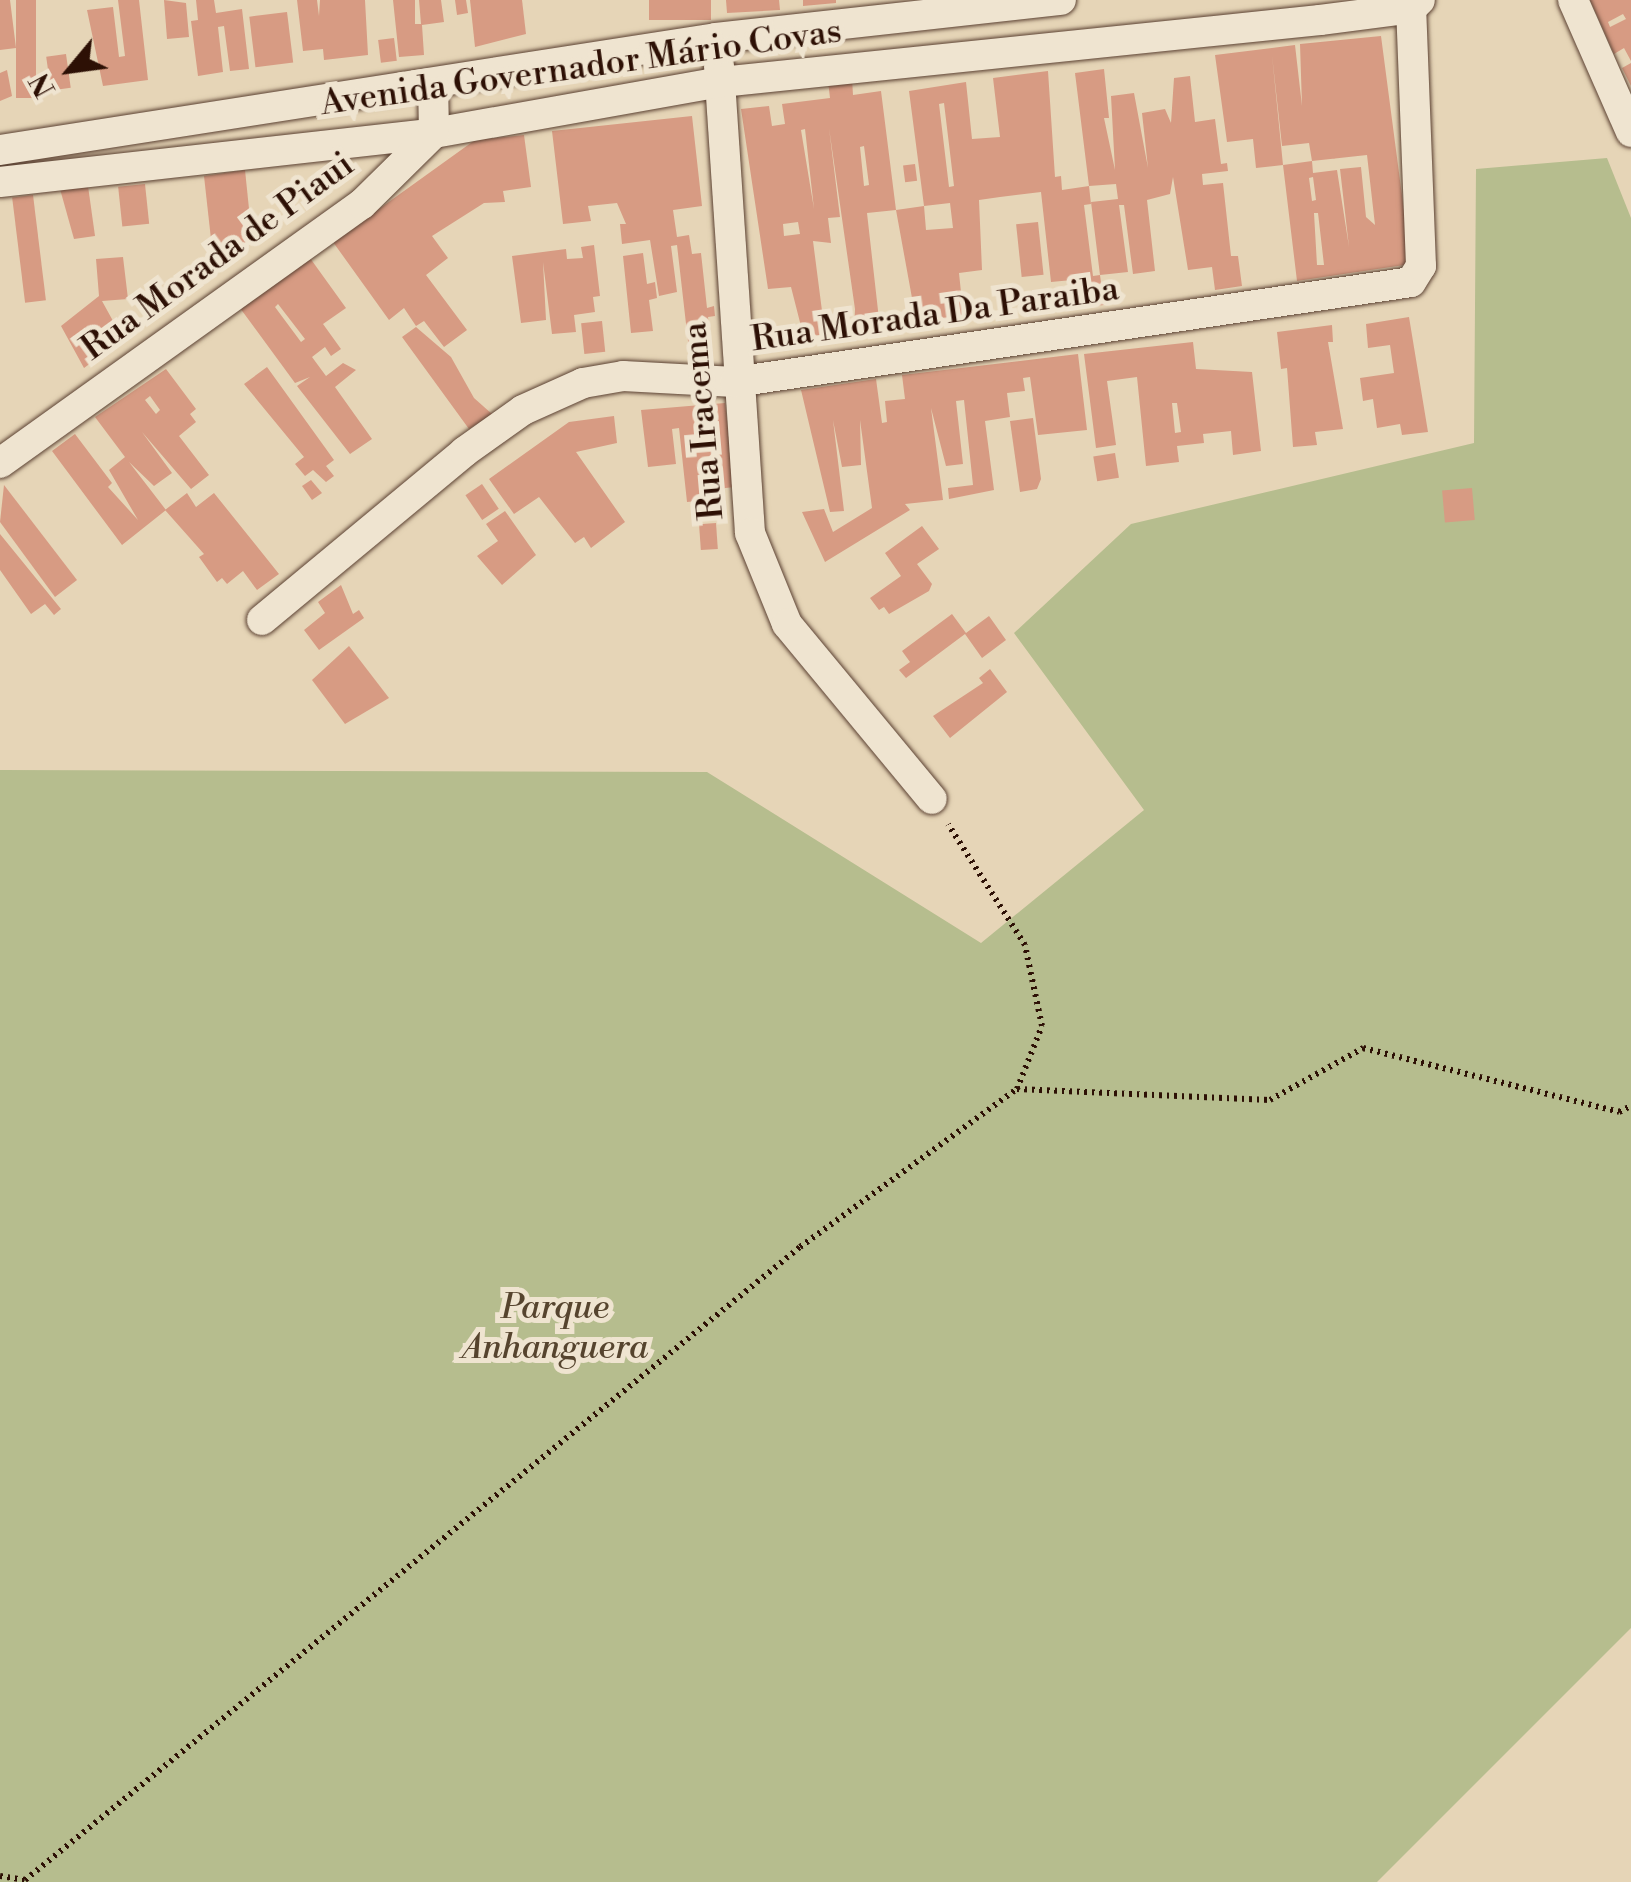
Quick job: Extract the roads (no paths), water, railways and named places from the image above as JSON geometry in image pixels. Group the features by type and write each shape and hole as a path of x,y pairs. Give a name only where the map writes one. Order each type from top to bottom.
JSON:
{"street":[{"path":"1057,0 1060,44"},
{"name":"Avenida Governador Mário Covas","path":"0,150 716,38 1057,0"},
{"path":"1572,0 1631,132"},
{"name":"Avenida Governador Mário Covas","path":"0,182 434,133 721,82 1414,3"},
{"name":"Rua Morada Da Paraiba","path":"262,620 464,452 553,394 623,376 736,382 1412,282 1421,266 1414,3"},
{"name":"Rua Iracema","path":"716,38 736,382 750,533 787,624 932,799"},
{"path":"433,84 434,133"},
{"name":"Rua Morada de Piaui","path":"0,464 362,204 434,133"}],"park label":[{"name":"Parque Anhanguera","path":"555,1328"}]}
